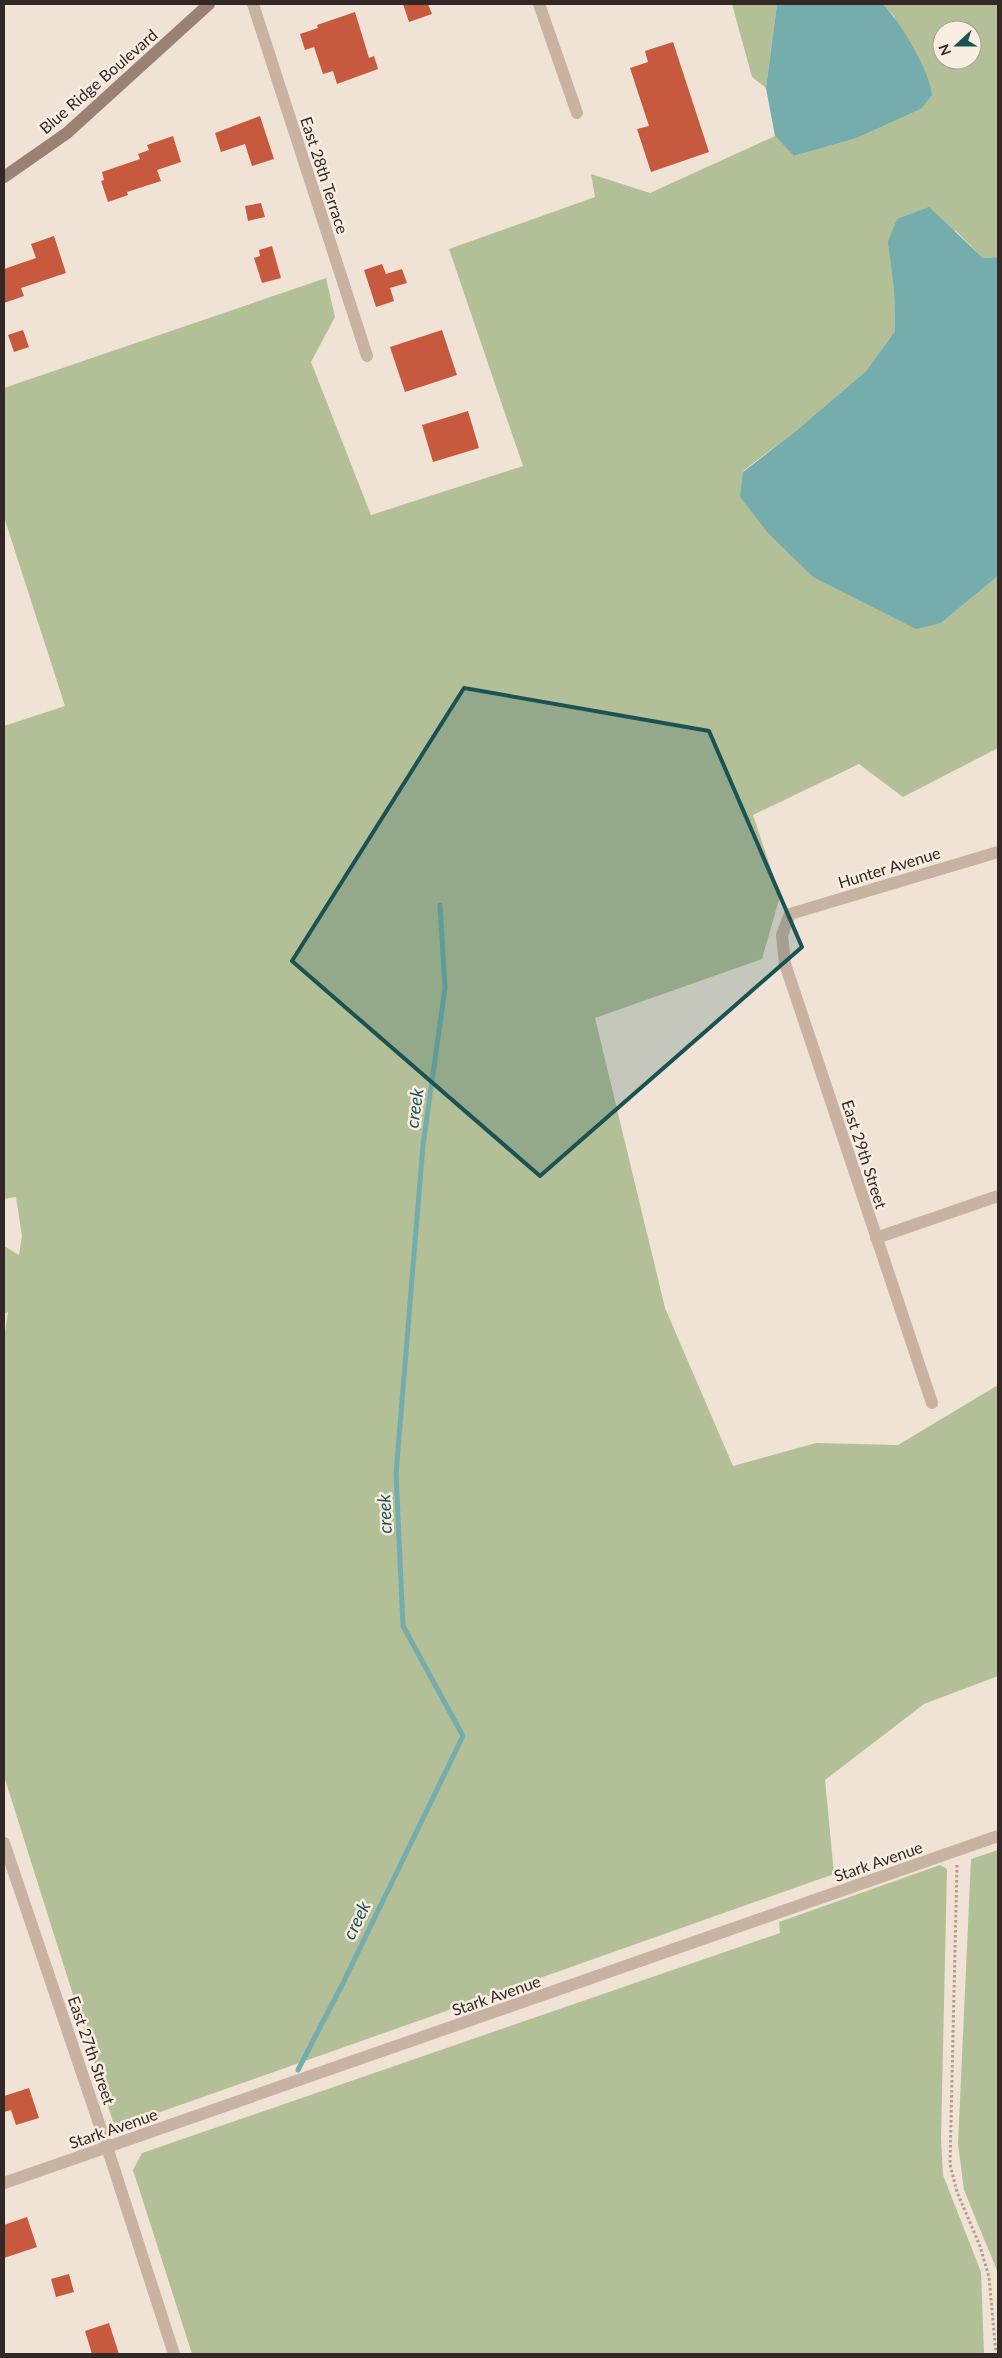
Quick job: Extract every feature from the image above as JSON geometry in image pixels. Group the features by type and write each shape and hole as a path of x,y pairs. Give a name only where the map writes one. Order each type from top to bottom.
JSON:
{"main road":[{"name":"Blue Ridge Boulevard","path":"4,177 66,133 209,4"}],"street":[{"name":"East 28th Terrace","path":"253,4 367,356"},
{"path":"539,4 577,113"},
{"name":"Hunter Avenue","path":"790,914 998,852"},
{"name":"East 29th Street","path":"790,914 782,934 785,964 932,1403"},
{"path":"876,1238 998,1196"},
{"name":"Stark Avenue","path":"4,2183 998,1836"},
{"name":"East 27th Street","path":"4,1843 107,2147 174,2354"}],"path":[{"path":"957,1850 950,2164 957,2192 980,2246 989,2277 996,2354"}],"highlighted area":[{"path":"464,688 709,731 802,947 540,1176 292,961"}],"green space":[{"path":"732,4 777,4 766,88 752,77"},
{"path":"883,4 998,4 998,257 983,258 955,230 894,289 895,331 866,371 797,430 743,471 941,623 998,576 998,748 903,797 859,764 753,815 780,896 762,959 595,1018 665,1308 733,1466 816,1443 898,1445 998,1385 998,1676 924,1704 825,1780 834,1874 115,2128 4,1776 4,1338 8,1312 4,1314 4,1246 19,1255 22,1236 16,1197 4,1199 4,726 65,706 4,517 4,388 326,278 335,317 311,362 371,515 523,466 449,249 595,197 591,174 650,193 775,136 794,156 857,138 921,109 894,16"},
{"path":"998,1850 998,2273 964,2190 958,2144 971,1859"},
{"path":"940,1865 947,1869 941,2139 943,2175 981,2272 984,2354 192,2354 133,2170 142,2153 780,1933 779,1922"}],"water":[{"path":"777,4 883,4 898,22 920,60 932,95 921,109 857,138 794,156 775,136 766,88"},
{"path":"929,207 983,258 998,257 998,576 941,623 916,629 813,577 768,533 740,497 743,472 797,430 866,371 895,331 894,289 888,242 897,219"}],"building":[{"path":"403,4 428,4 432,14 409,22"},
{"path":"355,12 369,58 374,56 378,69 337,84 333,71 323,74 314,47 305,50 300,34 318,28 317,25"},
{"path":"673,42 709,152 651,172 637,129 649,126 630,68 648,62 645,51"},
{"path":"260,116 274,159 252,166 245,144 221,152 215,133"},
{"path":"173,136 181,162 157,170 161,181 127,192 128,195 108,202 101,181 104,180 102,172 140,159 138,154 149,150 147,145"},
{"path":"261,203 265,217 248,221 245,206"},
{"path":"54,236 66,273 21,288 24,296 4,303 4,269 36,258 31,244"},
{"path":"272,246 281,278 262,283 254,258 260,256 259,250"},
{"path":"382,264 386,274 402,269 407,283 390,288 394,301 376,307 364,270"},
{"path":"23,330 29,347 14,352 8,335"},
{"path":"442,330 457,375 405,392 390,347"},
{"path":"468,411 479,448 433,462 422,425"},
{"path":"29,2088 39,2118 16,2125 11,2110 4,2112 4,2096"},
{"path":"27,2217 37,2247 4,2258 4,2225"},
{"path":"69,2274 74,2292 56,2297 51,2279"},
{"path":"109,2323 119,2354 92,2354 85,2331"}],"waterway":[{"name":"creek","path":"298,2070 343,1983 463,1736 403,1626 396,1474 423,1145 445,988 440,905"}]}
